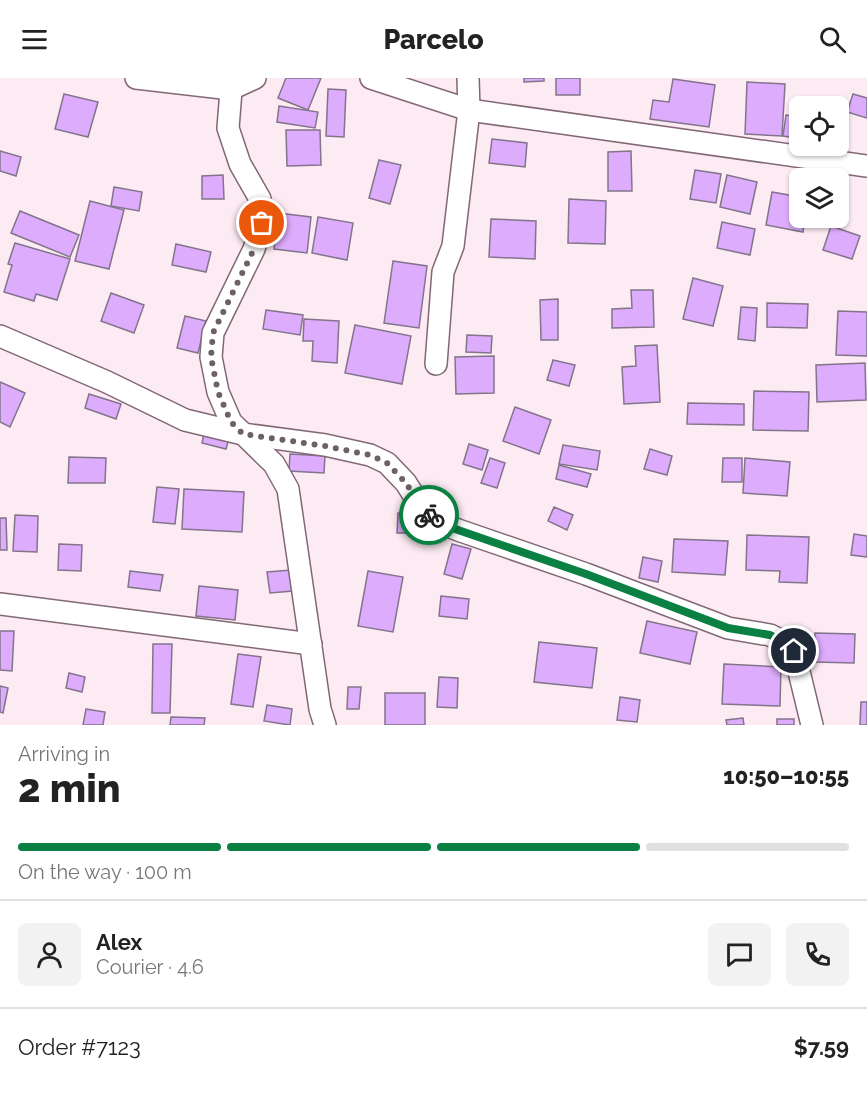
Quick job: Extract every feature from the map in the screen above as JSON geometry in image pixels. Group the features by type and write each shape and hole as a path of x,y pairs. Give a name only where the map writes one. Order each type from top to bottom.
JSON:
{"street":[{"path":"136,78 231,83 255,78"},
{"path":"371,78 469,110 867,166"},
{"path":"436,364 443,272 453,246 469,110 468,78"},
{"path":"231,83 228,128 240,164 260,199 262,223 254,249 213,333 211,357 218,392 231,422 273,464 288,489 320,708 325,725"},
{"path":"0,336 107,382 185,420 243,434 370,455 387,463 406,483 421,507 434,520 728,628 770,635 784,642 794,651 812,725"},
{"path":"0,604 311,644"}],"building":[{"path":"286,78 321,78 308,110 278,98"},
{"path":"524,78 544,78 544,81 524,82"},
{"path":"556,78 580,78 580,95 556,95"},
{"path":"673,79 715,85 709,127 650,119 653,100 669,102"},
{"path":"747,82 785,84 782,136 745,134"},
{"path":"328,89 346,90 344,137 326,136"},
{"path":"64,94 98,102 88,137 55,129"},
{"path":"853,94 867,98 867,118 849,113"},
{"path":"279,106 318,112 315,128 277,122"},
{"path":"786,115 789,115 789,137 783,136"},
{"path":"286,130 320,130 321,165 287,166"},
{"path":"492,139 527,143 525,167 489,163"},
{"path":"0,151 21,157 16,176 0,171"},
{"path":"631,151 632,191 608,191 608,152"},
{"path":"379,160 401,165 390,204 369,198"},
{"path":"695,170 721,174 716,203 690,199"},
{"path":"223,175 224,199 202,199 202,176"},
{"path":"727,175 757,182 750,214 720,207"},
{"path":"114,187 142,192 139,211 111,206"},
{"path":"772,192 789,195 789,228 804,228 803,232 766,225"},
{"path":"569,199 606,201 605,244 568,243"},
{"path":"90,201 124,210 109,269 75,261"},
{"path":"20,211 79,235 70,257 11,233"},
{"path":"278,213 311,217 307,253 274,249"},
{"path":"318,217 353,223 347,260 312,253"},
{"path":"491,219 536,221 535,259 489,257"},
{"path":"722,222 755,229 750,255 717,248"},
{"path":"830,228 860,236 852,259 823,250"},
{"path":"15,243 70,259 57,300 36,294 34,301 4,292 12,265 8,264"},
{"path":"176,244 211,252 206,272 172,265"},
{"path":"393,261 427,266 419,328 384,323"},
{"path":"693,278 723,286 713,326 683,319"},
{"path":"631,290 653,290 654,327 612,328 612,309 632,308"},
{"path":"111,293 144,305 134,333 101,321"},
{"path":"558,299 558,340 541,340 540,300"},
{"path":"767,303 808,304 807,328 767,327"},
{"path":"741,307 757,308 755,341 738,339"},
{"path":"266,310 303,315 300,335 263,329"},
{"path":"838,311 867,312 867,356 836,355"},
{"path":"185,316 206,321 198,353 177,348"},
{"path":"304,319 339,321 337,363 312,361 313,341 303,341"},
{"path":"355,325 411,336 402,384 345,373"},
{"path":"467,335 492,336 491,353 466,352"},
{"path":"657,345 660,402 624,404 622,367 636,366 635,346"},
{"path":"494,356 494,393 456,394 455,357"},
{"path":"553,360 575,365 569,386 547,380"},
{"path":"865,363 866,400 817,402 816,365"},
{"path":"0,382 25,393 10,427 0,422"},
{"path":"754,391 809,392 808,431 753,430"},
{"path":"89,394 121,404 116,419 85,408"},
{"path":"688,403 744,404 744,425 687,424"},
{"path":"515,407 551,420 539,454 503,441"},
{"path":"205,429 230,435 226,449 202,443"},
{"path":"469,444 488,450 482,470 463,464"},
{"path":"563,445 600,451 597,470 559,464"},
{"path":"650,449 672,456 667,475 644,469"},
{"path":"290,454 325,456 324,473 289,471"},
{"path":"69,457 106,458 105,483 68,483"},
{"path":"490,458 505,463 497,488 481,483"},
{"path":"723,458 742,458 742,482 722,482"},
{"path":"745,458 790,462 787,496 743,493"},
{"path":"559,465 591,474 587,487 556,479"},
{"path":"157,487 179,489 175,524 153,522"},
{"path":"184,489 244,492 242,532 182,529"},
{"path":"554,507 573,515 567,530 548,521"},
{"path":"398,513 420,514 419,533 397,533"},
{"path":"15,515 38,516 37,552 13,551"},
{"path":"0,518 6,518 7,550 0,550"},
{"path":"854,534 867,536 867,557 851,555"},
{"path":"747,535 809,537 807,583 779,582 780,571 746,570"},
{"path":"674,539 728,541 725,575 672,572"},
{"path":"59,544 82,545 81,571 58,570"},
{"path":"452,544 471,549 462,579 444,574"},
{"path":"643,557 662,561 658,582 639,578"},
{"path":"291,570 293,591 270,593 267,572"},
{"path":"130,571 163,575 160,591 128,587"},
{"path":"368,571 403,577 393,632 358,626"},
{"path":"199,586 238,590 235,620 196,616"},
{"path":"441,596 469,599 467,619 439,616"},
{"path":"647,621 697,632 690,664 640,653"},
{"path":"0,631 14,631 12,671 0,670"},
{"path":"815,633 855,634 854,663 814,662"},
{"path":"539,642 597,648 592,688 534,682"},
{"path":"153,644 172,644 170,713 152,713"},
{"path":"238,654 261,657 253,707 231,704"},
{"path":"724,664 781,667 780,706 722,704"},
{"path":"69,673 85,677 82,692 66,688"},
{"path":"439,677 458,678 457,708 437,707"},
{"path":"0,686 8,688 3,713 0,712"},
{"path":"348,687 361,687 359,709 347,709"},
{"path":"385,693 425,693 425,725 385,725"},
{"path":"620,697 640,700 637,722 617,720"},
{"path":"861,702 867,702 867,725 860,725"},
{"path":"267,705 292,709 290,725 264,721"},
{"path":"86,709 105,712 103,725 83,725"},
{"path":"171,717 205,718 204,725 170,725"},
{"path":"743,718 744,725 727,725 726,720"},
{"path":"777,719 794,719 794,725 777,725"}],"way so far":[{"path":"262,223 254,249 213,333 211,357 218,392 231,422 243,434 370,455 387,463 406,483 421,507 429,515"}],"route":[{"path":"429,515 434,520 458,530 586,574 728,628 770,635 784,642 794,651"}]}
